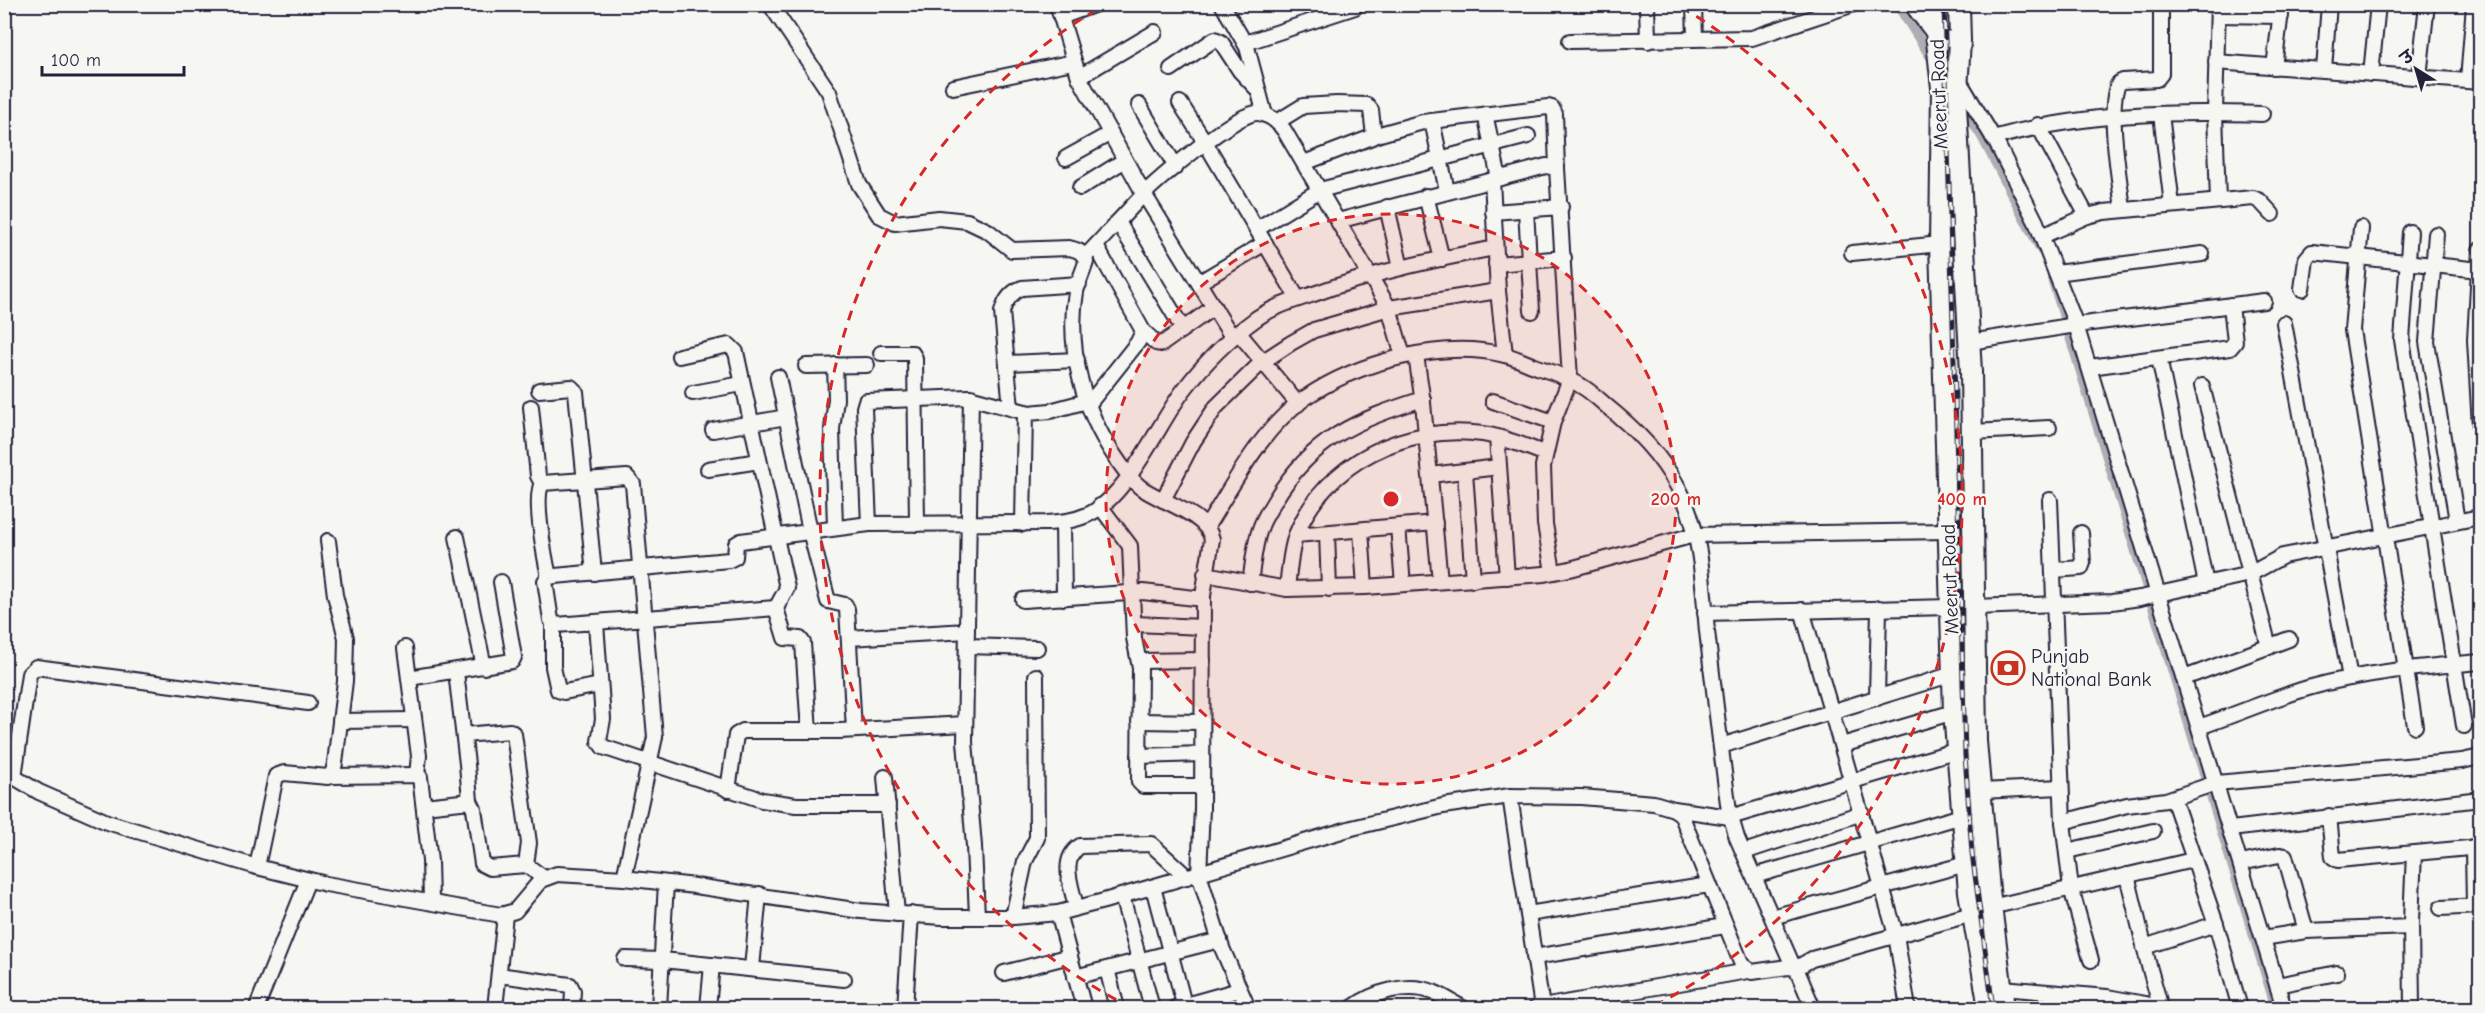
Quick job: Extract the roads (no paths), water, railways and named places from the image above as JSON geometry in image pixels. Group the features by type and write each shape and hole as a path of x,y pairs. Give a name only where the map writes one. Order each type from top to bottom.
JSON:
{"highway":[{"name":"Meerut Road","path":"1933,4 1937,38 1956,106 1970,342 1977,744 1991,907 2004,1008"},
{"name":"Meerut Road","path":"1959,4 1959,39 1947,74 1940,244 1950,606 1956,751 1966,864 1972,914 1989,1008"}],"street":[{"path":"770,4 829,92 859,184 879,215 886,221 895,223 939,218 958,219 975,224 1012,250 1069,248 1078,250 1085,257 1086,262 1075,306 1077,360 1087,403 1101,436 1129,477 1139,486 1207,526 1212,539 1203,599 1202,786 1193,875 1248,1008"},
{"path":"1096,4 1059,11 1079,78 1144,194 1214,308 1235,335 1298,404"},
{"path":"1222,4 1245,43 1258,90 1271,118 1304,163 1370,275 1389,308 1410,355 1423,399 1440,581"},
{"path":"1647,4 1648,41"},
{"path":"1694,4 1695,39"},
{"path":"1570,41 1752,38 1833,7 1854,4"},
{"path":"1911,4 1937,38 1959,39"},
{"path":"2123,209 2113,115 2115,90 2118,83 2157,79 2162,74 2161,4"},
{"path":"2324,70 2329,4"},
{"path":"2371,74 2378,4"},
{"path":"2419,77 2427,4"},
{"path":"2216,62 2474,81 2474,4"},
{"path":"1245,43 1355,8"},
{"path":"2218,201 2215,112 2218,10 2282,10 2274,67"},
{"path":"1079,78 1155,32"},
{"path":"1171,69 1215,39 1221,42 1239,71 1258,90"},
{"path":"953,87 1073,63"},
{"path":"1947,74 1993,138 2042,236 2056,273 2069,326 2090,367 2150,596 2184,678 2199,727 2210,784 2231,829 2284,1008"},
{"path":"1180,103 1298,299"},
{"path":"1139,105 1176,167"},
{"path":"1085,257 1144,194 1205,142 1243,116 1258,113 1271,118 1303,106 1367,105 1371,110 1374,136"},
{"path":"1304,163 1405,126 1485,114 1552,108 1555,114 1570,380 1553,422 1544,453 1543,500 1553,572"},
{"path":"1993,138 2038,125 2113,115 2215,112 2262,114"},
{"path":"1485,114 1496,179 1493,212 1505,355"},
{"path":"2161,114 2172,205"},
{"path":"1432,121 1447,190"},
{"path":"2038,125 2087,216"},
{"path":"1066,158 1111,133"},
{"path":"1257,229 1320,190 1528,136"},
{"path":"1080,188 1125,160"},
{"path":"1338,221 1447,190 1546,166 1557,168"},
{"path":"1426,196 1442,259"},
{"path":"2042,236 2087,216 2123,209 2253,198 2260,201 2272,214"},
{"path":"1387,207 1401,268"},
{"path":"1493,212 1561,207"},
{"path":"1526,210 1532,311"},
{"path":"1118,222 1183,329"},
{"path":"2361,228 2352,330 2415,726"},
{"path":"2410,232 2403,340 2464,726"},
{"path":"2436,234 2427,342 2457,520"},
{"path":"1200,282 1265,243"},
{"path":"1852,253 1940,244"},
{"path":"1096,246 1143,331 1156,343 1162,344 1214,308"},
{"path":"600,686 564,692 558,690 553,667 553,624 545,581 549,577 729,560 735,557 738,542 835,527 869,524 1023,524 1063,522 1086,516 1100,507 1129,477 1182,393 1202,366 1235,335 1276,307 1370,275 1495,248"},
{"path":"2481,250 2475,334 2481,427"},
{"path":"2302,289 2308,255 2317,252 2480,270"},
{"path":"2056,273 2202,254"},
{"path":"1496,264 1563,258"},
{"path":"1011,408 1002,312 1009,297 1022,288 1079,284"},
{"path":"1163,500 1193,442 1216,407 1262,362 1314,330 1389,308 1498,291"},
{"path":"1970,342 2069,326 2265,301"},
{"path":"2090,367 2230,348 2235,342 2231,305"},
{"path":"2284,323 2350,678"},
{"path":"869,524 865,404 870,400 971,397 1025,412 1050,411 1087,403 1138,342 1143,331"},
{"path":"679,356 732,346 736,352 787,588 776,608 785,638 800,639 803,643 808,731"},
{"path":"1207,526 1263,440 1284,416 1298,404 1342,378 1410,355 1448,351 1505,355 1586,388 1636,430 1652,447 1684,499 1700,556 1720,746 1730,817 1813,1008"},
{"path":"881,353 912,353 914,355 917,398 917,524"},
{"path":"2159,358 2206,584"},
{"path":"1007,363 1077,360"},
{"path":"835,365 836,403 832,429 835,527"},
{"path":"806,366 867,365"},
{"path":"778,377 810,531 828,601 845,605 847,609 854,730"},
{"path":"693,393 742,384"},
{"path":"2202,386 2269,647"},
{"path":"539,390 571,387 575,389 594,573"},
{"path":"971,397 965,724 975,846 977,917"},
{"path":"1250,583 1260,527 1297,469 1319,447 1355,423 1423,399"},
{"path":"1492,401 1553,422"},
{"path":"531,407 538,476 542,483 539,493 543,546 549,577"},
{"path":"1023,524 1025,412"},
{"path":"713,430 786,417"},
{"path":"1972,432 2049,428"},
{"path":"1287,589 1296,535 1310,506 1321,492 1350,466 1374,451 1426,434 1481,434 1544,453"},
{"path":"1497,437 1506,577"},
{"path":"708,469 759,461"},
{"path":"1430,476 1499,467"},
{"path":"1464,472 1473,580"},
{"path":"542,483 627,477 632,481 655,737 624,878"},
{"path":"2050,500 2063,822 2071,888 2091,960"},
{"path":"1100,507 1130,546 1134,592 1134,638 1139,661 1139,782 1143,786 1202,786"},
{"path":"1974,607 2054,605 2150,596 2250,574 2283,556 2481,517"},
{"path":"1063,522 1064,598"},
{"path":"1296,535 1435,524"},
{"path":"1398,526 1403,584"},
{"path":"1361,530 1365,587"},
{"path":"1206,574 1287,589 1365,587 1553,572 1695,535 1948,531"},
{"path":"1327,532 1329,589"},
{"path":"2053,570 2081,568 2083,562 2081,533"},
{"path":"457,537 484,667"},
{"path":"328,541 335,595 346,638 345,681 335,763 331,776"},
{"path":"409,678 510,663 514,659 501,582"},
{"path":"1023,600 1134,592 1203,599"},
{"path":"1705,613 1950,606"},
{"path":"553,624 596,623 776,608"},
{"path":"1877,698 1879,608"},
{"path":"1802,610 1896,935 1908,1008"},
{"path":"596,623 603,719 600,745 762,800 796,805 888,805"},
{"path":"1135,624 1203,627"},
{"path":"849,638 967,631"},
{"path":"2184,678 2289,639"},
{"path":"967,646 1037,648"},
{"path":"405,648 419,756 417,775 421,780 431,872 431,902"},
{"path":"1139,661 1203,660"},
{"path":"2199,727 2305,689 2350,678 2405,669 2481,662"},
{"path":"308,703 36,667 29,674 9,774 39,792 107,822 257,867 308,880 485,913 506,915 515,911 544,878 557,874 624,878 759,894 861,911 1013,917 1058,913 1396,817 1443,806 1510,796 1581,796 1654,803 1674,809 1730,817 1977,744"},
{"path":"456,672 470,801 474,809 482,864 490,867 526,865 544,878"},
{"path":"1720,746 1953,674"},
{"path":"1013,917 1025,861 1037,838 1036,676"},
{"path":"1842,745 1954,712"},
{"path":"340,721 414,720"},
{"path":"1139,721 1202,722"},
{"path":"728,789 736,735 740,732 854,730 965,724"},
{"path":"464,735 510,731 514,734 529,843 526,865"},
{"path":"1139,756 1202,753"},
{"path":"2063,822 2127,805 2172,798 2210,784 2415,763 2462,761 2481,757"},
{"path":"257,867 276,776 284,773 321,777 417,775"},
{"path":"885,777 904,914 905,1008"},
{"path":"1981,791 2061,787"},
{"path":"1510,796 1534,957 1539,1008 1748,971 1795,967 1812,958 1972,914"},
{"path":"2172,798 2216,924 2240,1008"},
{"path":"2231,829 2481,799"},
{"path":"424,806 470,801"},
{"path":"1674,809 1681,814 1725,926 1742,964 1748,971"},
{"path":"1744,852 1862,813"},
{"path":"1754,876 1962,816"},
{"path":"2329,816 2335,859 2477,847 2478,906 2441,908"},
{"path":"2067,851 2153,831"},
{"path":"1076,907 1068,866 1069,857 1080,846 1151,843 1193,875"},
{"path":"2412,1008 2410,927 2414,853"},
{"path":"2241,863 2279,855 2285,856 2306,931"},
{"path":"1991,907 2193,860"},
{"path":"1772,917 1966,864"},
{"path":"2002,988 2087,1002 2161,1007 2127,875"},
{"path":"258,1004 308,880"},
{"path":"659,1008 666,883"},
{"path":"1528,914 1709,885"},
{"path":"1153,887 1172,953 1182,1008 1239,990"},
{"path":"752,968 759,894"},
{"path":"1122,896 1152,1008"},
{"path":"1058,913 1084,1008"},
{"path":"495,1008 506,915"},
{"path":"2144,947 2216,924"},
{"path":"1534,957 1725,926"},
{"path":"2263,938 2306,931 2410,927"},
{"path":"1075,977 1220,940"},
{"path":"1004,973 1070,956"},
{"path":"625,959 752,968 844,979"},
{"path":"708,1008 712,965"},
{"path":"1107,969 1117,1008"},
{"path":"2277,985 2337,974"},
{"path":"499,975 570,985 573,991 572,1008"},
{"path":"1352,1008 1380,993 1411,988 1435,993 1463,1008"}],"waterway":[{"path":"1897,4 1936,65"},
{"path":"1959,101 1981,135 2041,250"},
{"path":"2052,278 2276,1008"}],"railway":[{"path":"1944,4 1965,755 1972,853 1993,1008"}],"place":[{"name":"Punjab National Bank","path":"2008,668"}]}
